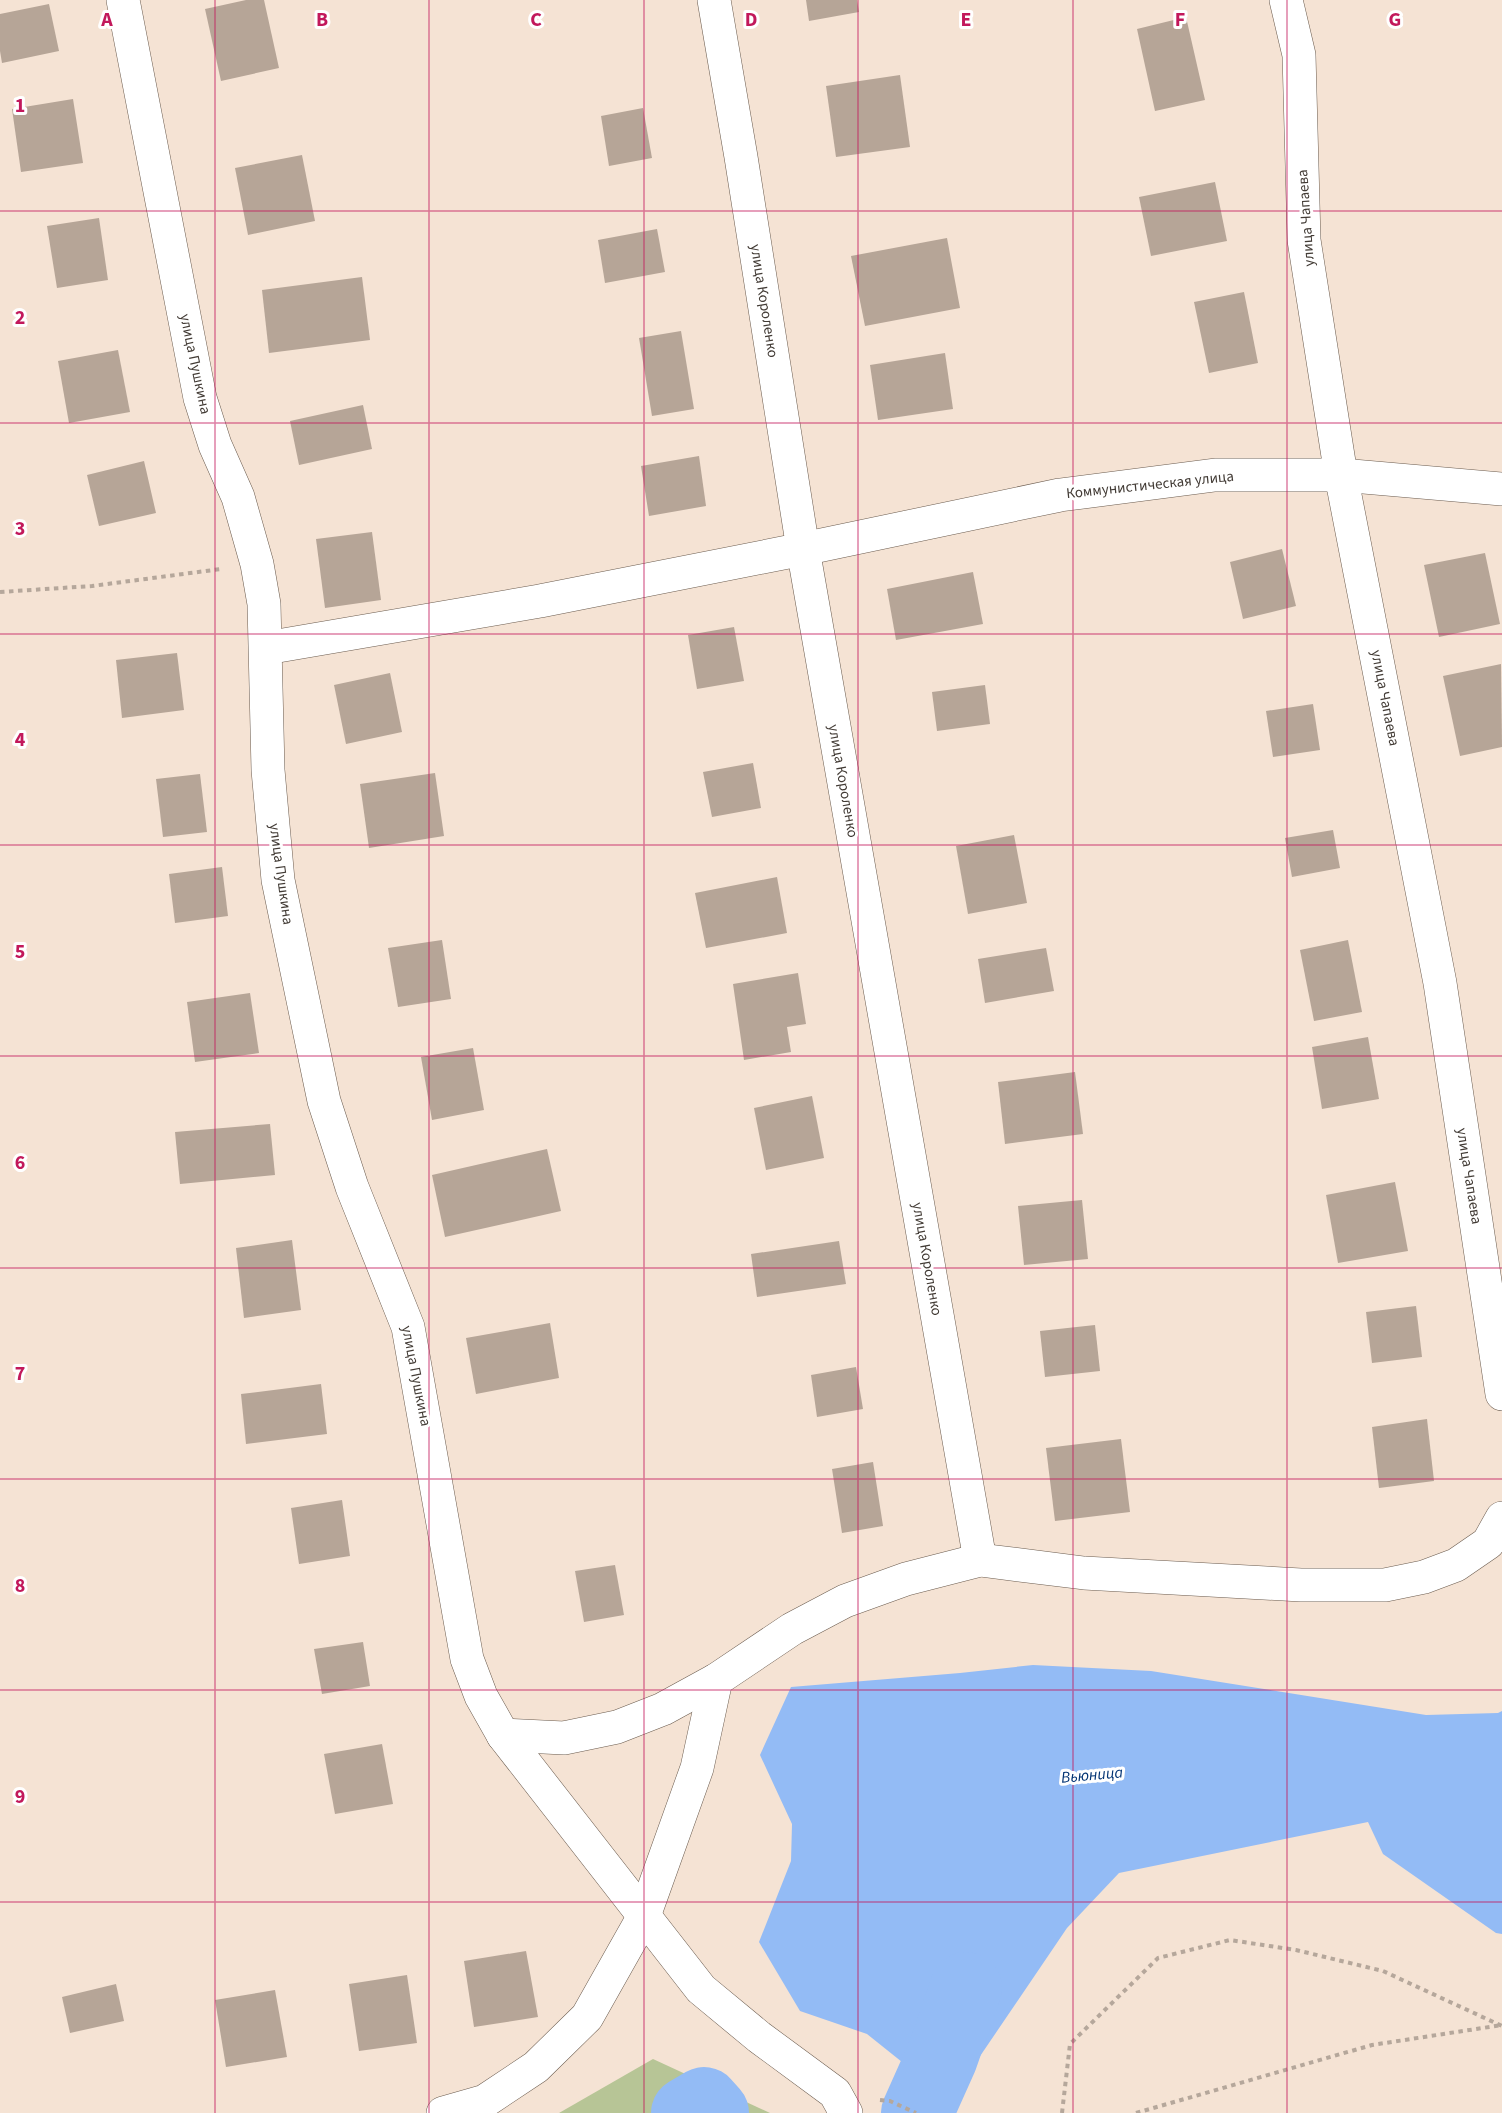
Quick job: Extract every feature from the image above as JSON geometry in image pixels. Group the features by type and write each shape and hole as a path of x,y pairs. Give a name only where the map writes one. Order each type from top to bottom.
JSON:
{"street":[{"name":"улица Пушкина","path":"123,0 200,398 215,445 238,497 257,564 264,604 268,770 278,880 324,1101 352,1187 408,1327 467,1659 481,1696 503,1735 701,1989 759,2037 835,2093 846,2113"},
{"name":"улица Короленко","path":"714,0 803,549 980,1560"},
{"name":"улица Чапаева","path":"1286,0 1299,55 1304,240 1341,475 1440,983 1502,1394"},
{"name":"Коммунистическая улица","path":"266,648 540,601 1060,495 1215,476 1341,475 1502,489"},
{"path":"503,1735 564,1738 617,1727 663,1709 716,1680 792,1629 845,1601 906,1579 980,1560 1084,1573 1301,1585 1385,1585 1424,1577 1456,1564 1488,1543 1502,1518"},
{"path":"443,2113 485,2101 536,2067 587,2017 644,1916 696,1768 716,1680"}],"path":[{"path":"0,592 92,586 257,564"},
{"path":"1062,2113 1070,2044 1158,1958 1230,1940 1296,1950 1383,1971 1502,2025"},
{"path":"1136,2113 1372,2045 1502,2025"},
{"path":"890,2102 916,2113"}],"green space":[{"path":"653,2059 770,2113 559,2113"}],"water":[{"path":"1033,1665 1151,1671 1426,1715 1502,1711 1502,1934 1496,1933 1383,1854 1368,1822 1119,1873 1067,1928 953,2096 907,2066 867,2034 800,2011 759,1942 791,1861 792,1824 760,1755 791,1687"}],"building":[{"path":"246,0 264,0 279,68 221,81 205,9"},
{"path":"806,0 857,0 859,12 809,21"},
{"path":"49,4 59,51 2,63 0,14"},
{"path":"1186,17 1205,100 1155,111 1137,29"},
{"path":"900,75 910,147 836,157 826,86"},
{"path":"73,99 83,163 21,172 12,109"},
{"path":"643,108 652,158 609,166 601,116"},
{"path":"302,155 315,221 248,235 235,168"},
{"path":"1215,182 1227,241 1151,256 1139,197"},
{"path":"99,218 108,280 57,288 47,226"},
{"path":"657,229 665,272 605,283 598,240"},
{"path":"947,238 960,308 865,326 851,256"},
{"path":"362,277 370,340 269,353 262,290"},
{"path":"1244,292 1258,363 1209,373 1194,302"},
{"path":"681,331 694,409 652,416 639,338"},
{"path":"118,350 130,412 69,423 58,361"},
{"path":"945,353 953,409 878,420 870,365"},
{"path":"363,405 372,449 299,465 290,421"},
{"path":"699,456 706,506 649,516 641,466"},
{"path":"144,461 156,513 99,526 87,475"},
{"path":"372,532 381,600 325,608 316,539"},
{"path":"1282,549 1296,606 1243,619 1230,562"},
{"path":"1485,553 1500,624 1439,637 1424,565"},
{"path":"973,572 983,624 896,640 887,589"},
{"path":"734,627 744,681 697,689 688,635"},
{"path":"177,653 184,710 122,718 116,660"},
{"path":"1501,664 1502,747 1460,756 1443,676"},
{"path":"390,673 402,732 346,744 334,685"},
{"path":"985,685 990,724 937,731 932,692"},
{"path":"1313,704 1320,750 1273,757 1266,711"},
{"path":"753,763 761,808 712,817 703,772"},
{"path":"435,773 444,836 369,848 360,784"},
{"path":"200,774 207,832 163,837 156,779"},
{"path":"1333,830 1340,868 1292,877 1285,838"},
{"path":"1014,835 1027,903 968,914 956,846"},
{"path":"222,867 228,916 175,923 169,874"},
{"path":"777,877 787,933 706,948 695,893"},
{"path":"442,940 451,999 398,1007 388,948"},
{"path":"1348,940 1362,1012 1314,1021 1300,950"},
{"path":"1046,948 1054,991 985,1003 978,959"},
{"path":"798,973 806,1024 787,1027 791,1052 744,1060 733,984"},
{"path":"250,993 259,1053 195,1062 187,1002"},
{"path":"1368,1037 1379,1099 1322,1109 1312,1047"},
{"path":"473,1048 484,1110 432,1120 421,1057"},
{"path":"1075,1072 1083,1134 1005,1144 998,1082"},
{"path":"812,1096 824,1158 766,1170 754,1108"},
{"path":"270,1124 275,1175 180,1184 175,1132"},
{"path":"547,1149 561,1211 445,1237 432,1175"},
{"path":"1395,1182 1408,1251 1338,1263 1326,1195"},
{"path":"1082,1200 1088,1259 1024,1265 1018,1206"},
{"path":"292,1240 301,1310 244,1318 236,1248"},
{"path":"839,1241 846,1284 757,1297 751,1254"},
{"path":"1416,1306 1422,1357 1372,1363 1366,1312"},
{"path":"550,1323 559,1378 476,1394 466,1338"},
{"path":"1095,1325 1100,1371 1045,1377 1040,1331"},
{"path":"856,1367 863,1409 817,1417 811,1375"},
{"path":"321,1384 327,1434 246,1444 241,1394"},
{"path":"1427,1419 1434,1481 1379,1488 1372,1427"},
{"path":"1121,1439 1130,1512 1055,1521 1046,1448"},
{"path":"873,1462 883,1526 842,1533 832,1469"},
{"path":"342,1500 350,1556 299,1564 291,1508"},
{"path":"615,1565 624,1615 584,1622 575,1571"},
{"path":"363,1642 370,1686 322,1694 314,1649"},
{"path":"382,1744 393,1804 335,1814 324,1754"},
{"path":"526,1951 538,2017 474,2027 464,1961"},
{"path":"407,1975 417,2043 359,2051 349,1984"},
{"path":"116,1984 124,2021 70,2033 62,1997"},
{"path":"275,1990 287,2057 226,2067 215,2000"}],"waterway":[{"name":"Вьюница","path":"917,2113 942,2057 966,1988"},
{"name":"Вьюница","path":"687,2113 704,2103 713,2113"}]}
